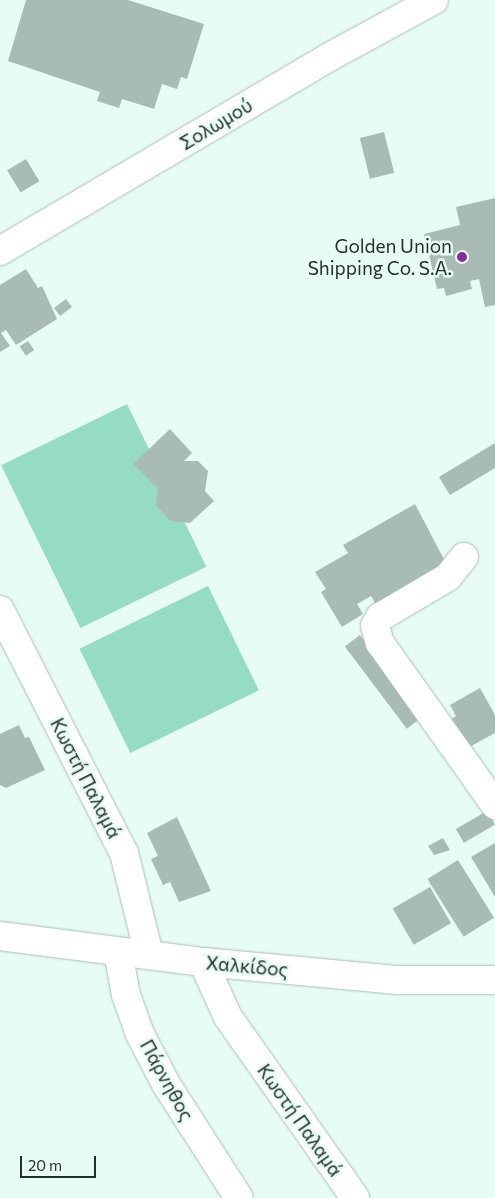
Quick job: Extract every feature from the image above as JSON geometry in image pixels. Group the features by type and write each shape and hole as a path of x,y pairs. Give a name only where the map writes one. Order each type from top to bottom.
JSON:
{"street":[{"name":"Σολωμού","path":"0,251 331,56 401,10 434,0"},
{"path":"464,557 448,577 380,617 375,626 380,643 495,805"},
{"name":"Κωστή Παλαμά","path":"0,610 120,844 149,954"},
{"name":"Χαλκίδος","path":"0,936 204,962 398,980 495,980"},
{"name":"Πάρνηθος","path":"118,952 126,995 140,1034 166,1084 239,1198"},
{"name":"Κωστή Παλαμά","path":"204,962 228,1017 355,1198"}],"green space":[{"path":"127,404 206,567 81,628 1,465"},
{"path":"208,586 259,690 130,753 79,649"}],"building":[{"path":"26,0 128,0 204,24 187,79 181,77 177,89 162,84 154,109 122,99 119,108 97,101 100,92 8,61"},
{"path":"384,132 394,173 370,179 360,138"},
{"path":"26,159 39,181 21,193 7,170"},
{"name":"Golden Union Shipping Co. S.A.","path":"495,198 495,305 485,307 479,279 470,281 472,289 446,296 444,288 437,289 424,234 460,225 456,207"},
{"path":"26,269 38,288 42,286 57,319 16,345 6,330 1,333 10,346 0,352 0,285"},
{"path":"66,299 72,307 60,316 54,308"},
{"path":"28,341 34,350 26,356 20,347"},
{"path":"170,429 192,453 184,461 198,461 208,471 205,491 214,501 190,523 170,521 156,505 158,485 156,487 133,464"},
{"path":"495,443 495,468 450,495 439,477"},
{"path":"415,504 448,567 378,608 371,596 357,604 363,614 342,627 321,592 326,589 315,572 348,553 343,545"},
{"path":"360,635 422,717 407,729 345,646"},
{"path":"480,688 495,715 495,733 464,750 448,721 456,716 450,705"},
{"path":"19,725 25,738 29,737 45,770 6,788 0,785 0,734"},
{"path":"487,811 495,825 464,843 456,829"},
{"path":"177,817 211,891 179,902 170,882 163,885 151,859 158,856 147,833"},
{"path":"443,838 450,850 434,855 428,846"},
{"path":"495,843 495,897 471,857"},
{"path":"458,860 494,918 464,937 427,879"},
{"path":"430,887 451,923 414,945 393,908"}],"place":[{"name":"Golden Union Shipping Co. S.A.","path":"462,257"}]}
